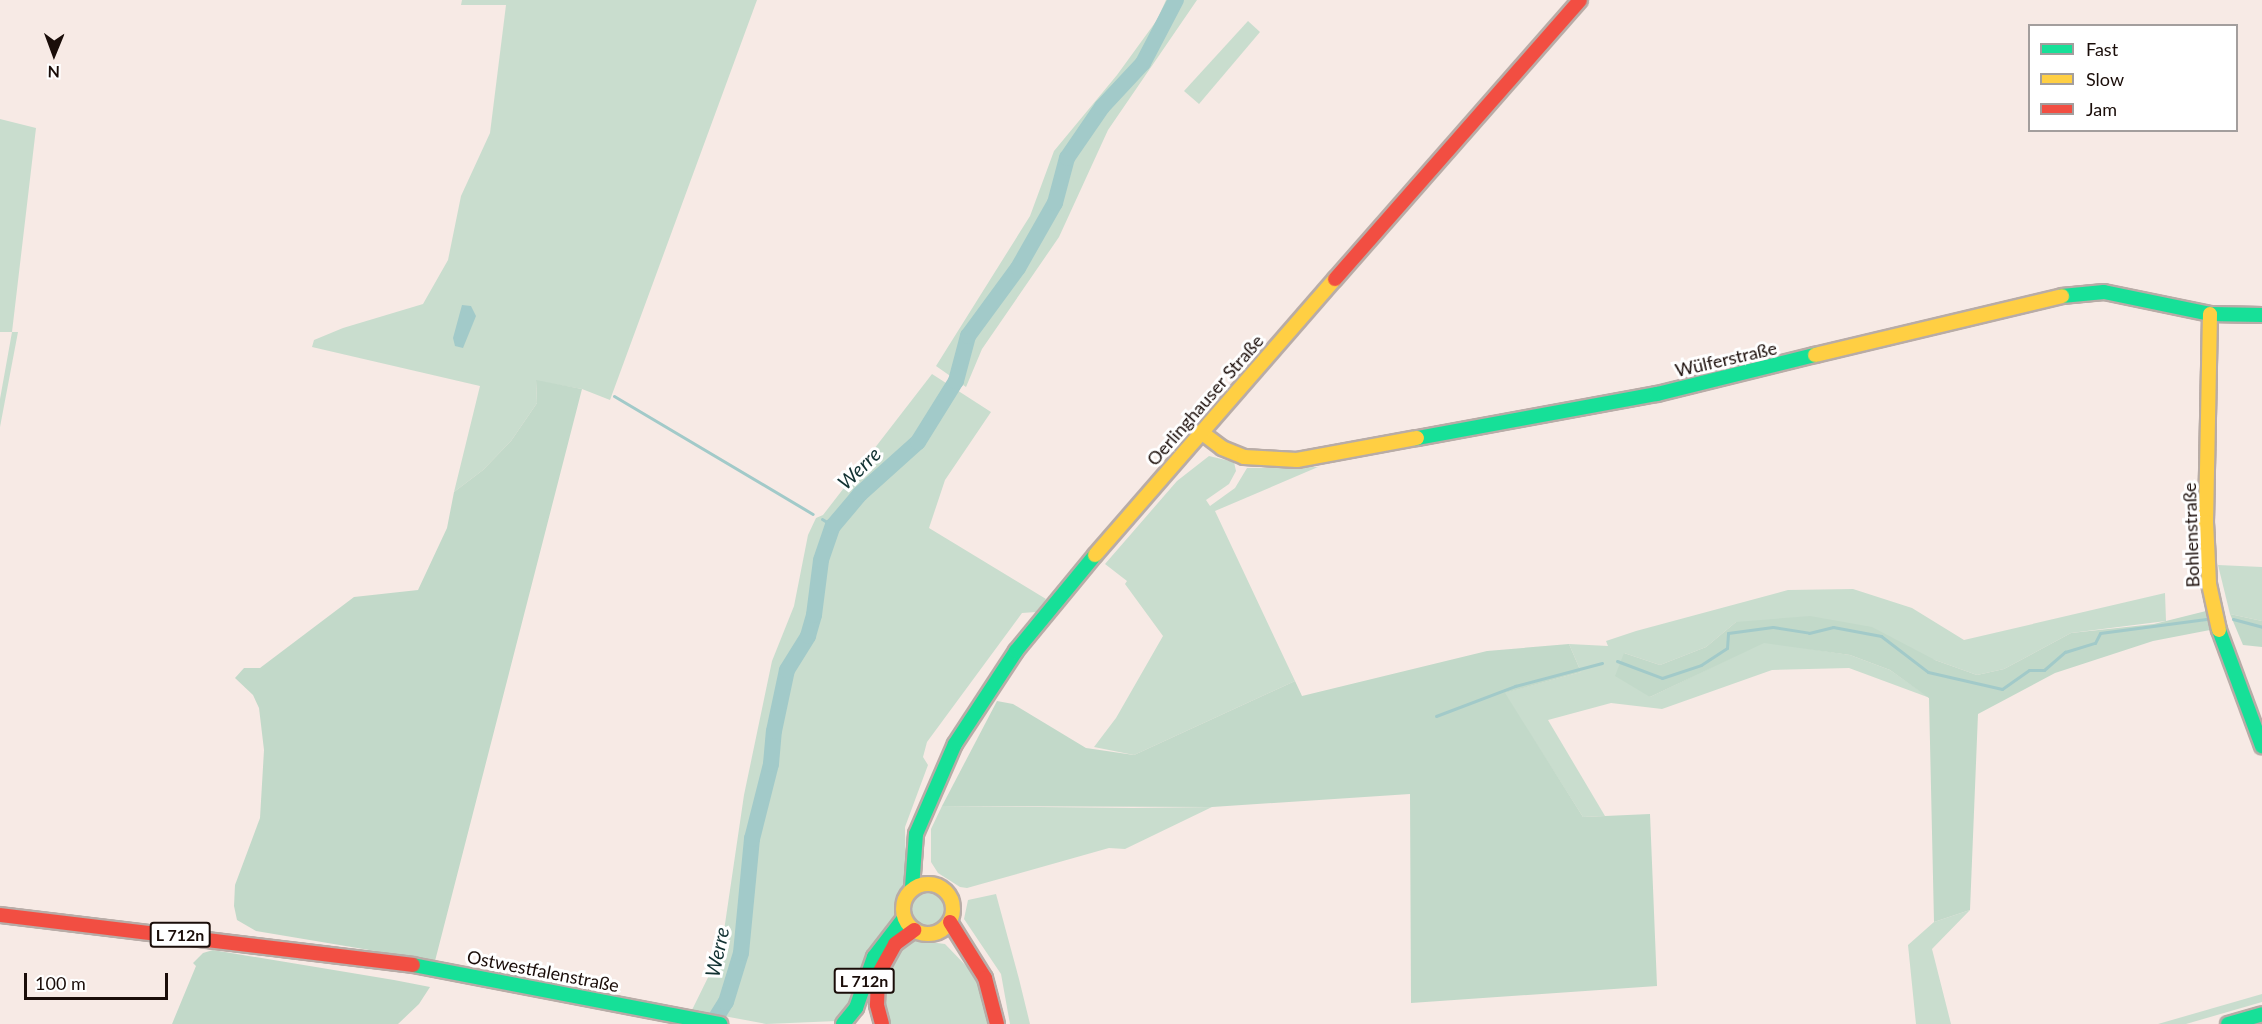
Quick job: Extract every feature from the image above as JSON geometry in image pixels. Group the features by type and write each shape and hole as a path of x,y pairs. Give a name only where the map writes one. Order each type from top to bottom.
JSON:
{"main road":[{"name":"Oerlinghauser Straße","path":"912,888 916,859 916,834 925,806 990,688 1040,620 1201,432 1580,0"},
{"name":"Wülferstraße","path":"1201,432 1222,448 1244,457 1297,460 1657,394 2057,296 2104,292 2210,314 2262,315"},
{"name":"Bohlenstraße","path":"2210,314 2206,522 2209,584 2218,629 2262,746"},
{"path":"916,859 932,884 951,898 950,922 988,984 997,1024"},
{"path":"932,884 912,888 904,898 904,918 914,930 938,932 964,948"},
{"name":"Ostwestfalenstraße","path":"0,915 131,928 358,960 720,1024"},
{"name":"L 712n","path":"843,1024 856,1008 874,957 904,918"},
{"path":"938,932 950,922"},
{"name":"L 712n","path":"882,1024 877,1005 878,975 895,944 914,930"},
{"name":"Ostwestfalenstraße","path":"397,967 660,1024"},
{"path":"2228,1024 2262,1014"}],"green space":[{"path":"462,0 757,0 610,400 582,389 536,381 537,403 511,441 483,470 454,492 480,386 312,347 314,340 343,328 423,304 448,260 461,196 490,133 506,5 461,5"},
{"path":"1166,0 1197,0 1108,130 1059,237 982,349 966,387 936,366 1030,216 1054,151 1117,75 1157,20"},
{"path":"1248,21 1260,32 1199,104 1184,91"},
{"path":"0,119 36,128 12,332 0,332"},
{"path":"12,332 18,332 0,427 0,399"},
{"path":"932,374 991,412 945,480 929,528 1046,599 1036,612 1022,613 927,742 923,757 928,765 905,827 906,884 897,897 895,919 852,1001 837,1021 766,1024 692,1010 721,951 744,795 772,661 794,606 808,535 816,518 823,515"},
{"path":"536,380 582,389 435,961 256,931 237,920 234,906 235,885 260,818 264,750 259,708 253,695 235,678 244,668 260,668 354,597 418,590 447,528 454,492 483,470 511,441 537,403"},
{"path":"1209,456 1234,462 1236,471 1229,484 1206,500 1210,506 1235,488 1247,468 1318,467 1215,511 1295,681 1134,755 1094,747 1116,718 1163,636 1125,584 1127,581 1105,564 1177,481"},
{"path":"2218,565 2262,567 2262,621 2230,614"},
{"path":"1853,589 1912,608 1964,640 2165,593 2166,621 2071,633 2004,669 1977,675 1935,660 1736,622 1706,647 1660,665 1624,653 1650,697 1764,642 1850,655 1890,670 1930,698 1849,668 1772,670 1662,709 1611,703 1548,720 1605,816 1583,817 1504,693 1581,672 1569,644 1608,646 1606,641 1636,631 1788,590"},
{"path":"2206,611 2210,630 2153,641 2055,673 1978,714 1970,910 1934,922 1929,698 1890,670 1850,655 1764,643 1650,697 1615,676 1624,653 1660,665 1706,647 1736,622 1810,616 1872,627 1935,660 1977,675 2004,669 2071,633 2154,624"},
{"path":"2230,614 2262,621 2262,647 2243,645"},
{"path":"1569,644 1581,672 1505,693 1583,817 1650,814 1657,986 1411,1003 1410,794 1212,807 942,806 997,701 1013,704 1086,748 1134,755 1295,681 1302,696 1487,651"},
{"path":"942,806 1212,807 1125,849 1109,848 967,888 960,887 938,873 931,862 931,829"},
{"path":"927,892 939,897 944,909 939,921 927,926 915,921 910,909 915,897"},
{"path":"996,894 1030,1024 1010,1024 1001,974 964,919 968,900"},
{"path":"1970,910 1932,949 1951,1024 1916,1024 1908,945 1934,922"},
{"path":"914,940 945,944 972,972 985,1001 988,1024 891,1024 882,989 893,958"},
{"path":"213,950 430,987 419,1004 398,1024 172,1024 196,966 193,963 203,953"},
{"path":"2262,994 2262,1002 2186,1024 2158,1024"}],"water":[{"path":"462,305 471,306 476,316 463,348 455,346 453,338"}],"waterway":[{"name":"Werre","path":"712,1024 726,1002 741,953 752,839 771,764 774,731 787,670 808,636 814,615 821,560 833,526 860,494 918,442 956,381 968,336 1018,268 1055,203 1067,158 1102,107 1143,63 1176,0"},
{"path":"614,396 813,514"},
{"path":"822,519 833,526"},
{"path":"1617,661 1662,678 1701,665 1727,648 1728,633 1773,627 1809,633 1833,627 1881,636 1928,672 2002,689 2029,670 2044,670 2065,652 2095,643 2100,633 2206,619"},
{"path":"2233,619 2262,627"},
{"path":"1436,716 1515,686 1602,663"}],"traffic: fast":[{"path":"2062,296 2104,292 2210,314 2262,315"},
{"path":"1417,438 1657,394 1815,355"},
{"path":"912,888 916,834 955,744 1016,651 1095,555"},
{"path":"2219,630 2262,746"},
{"path":"843,1024 856,1008 874,957 904,918"},
{"path":"413,965 720,1024"},
{"path":"2228,1024 2262,1014"}],"traffic: slow":[{"path":"1095,555 1335,279"},
{"path":"1815,355 2062,296"},
{"path":"2210,314 2206,522 2209,584 2219,630"},
{"path":"1201,432 1222,448 1244,457 1297,460 1417,438"},
{"path":"923,884 933,884 946,891 953,904 953,909 953,914 946,927 933,934 923,934 914,930 907,923 903,914 903,904 907,895 914,888 923,884"}],"traffic: jam":[{"path":"1335,279 1580,0"},
{"path":"0,915 413,965"},
{"path":"950,922 985,978 997,1024"},
{"path":"882,1024 877,1005 878,975 895,944 914,930"}]}
